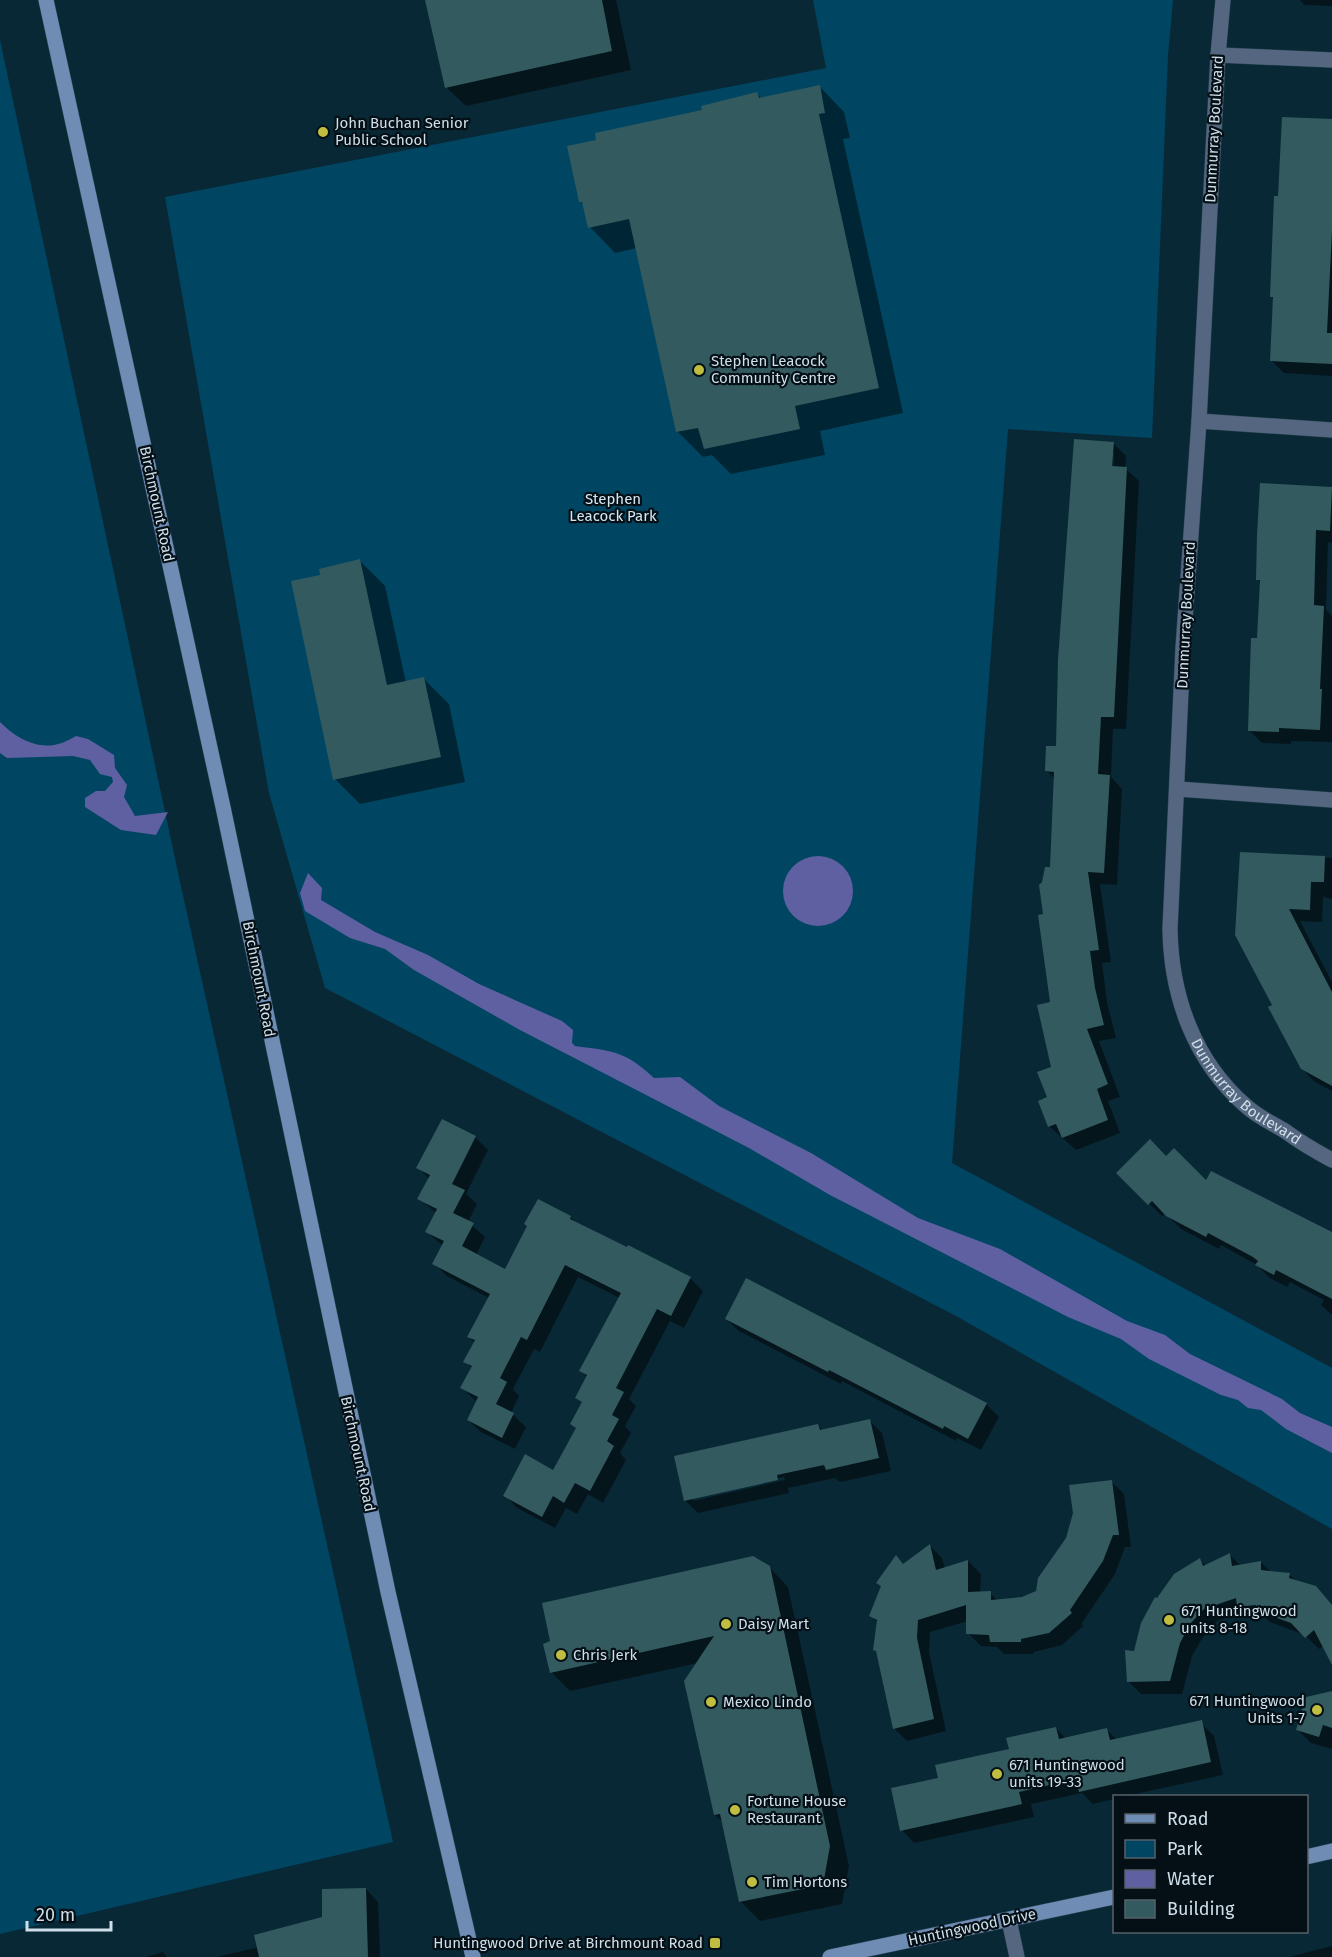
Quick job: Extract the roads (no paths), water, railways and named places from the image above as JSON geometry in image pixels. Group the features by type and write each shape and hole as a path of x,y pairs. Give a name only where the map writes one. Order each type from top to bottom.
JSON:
{"main road":[{"name":"Birchmount Road","path":"46,0 228,829 388,1592 473,1957"},
{"path":"1308,1857 1332,1851"},
{"name":"Huntingwood Drive","path":"830,1957 1113,1897"}],"street":[{"name":"Dunmurray Boulevard","path":"1223,0 1218,56 1199,421 1183,648 1170,929 1171,959 1181,1006 1189,1029 1219,1078 1245,1106 1303,1145 1332,1160"},
{"path":"1218,56 1332,60"},
{"path":"1199,421 1332,430"},
{"path":"1178,789 1332,800"},
{"path":"1009,1920 1017,1957"}],"water":[{"path":"0,722 12,733 34,744 58,744 76,736 88,739 114,755 115,768 127,785 124,797 135,816 168,812 156,835 121,830 85,807 85,798 96,791 105,791 113,782 112,777 100,774 90,760 73,756 7,758 0,753"},
{"path":"818,856 831,859 843,866 850,878 853,891 850,904 843,916 831,923 818,926 805,923 793,916 786,904 783,891 786,878 793,866 805,859"},
{"path":"308,873 322,888 321,900 375,932 428,955 479,984 562,1021 573,1030 572,1043 575,1046 599,1049 626,1057 654,1078 680,1077 719,1106 811,1153 918,1218 1000,1249 1127,1321 1165,1335 1190,1354 1282,1399 1300,1413 1332,1427 1332,1453 1286,1429 1261,1410 1248,1408 1238,1400 1221,1395 1149,1359 1121,1339 1068,1317 830,1195 749,1148 520,1030 414,970 385,949 350,938 305,911 300,893"}],"place":[{"name":"John Buchan Senior Public School","path":"323,132"},
{"name":"Stephen Leacock Community Centre","path":"699,370"},
{"name":"671 Huntingwood units 8-18","path":"1169,1620"},
{"name":"Daisy Mart","path":"726,1624"},
{"name":"Chris Jerk","path":"561,1655"},
{"name":"Mexico Lindo","path":"711,1702"},
{"name":"671 Huntingwood Units 1-7","path":"1317,1710"},
{"name":"671 Huntingwood units 19-33","path":"997,1774"},
{"name":"Fortune House Restaurant","path":"735,1810"},
{"name":"Tim Hortons","path":"752,1882"},
{"name":"Huntingwood Drive at Birchmount Road","path":"715,1943"}],"park label":[{"name":"Stephen Leacock Park","path":"613,508"}]}
